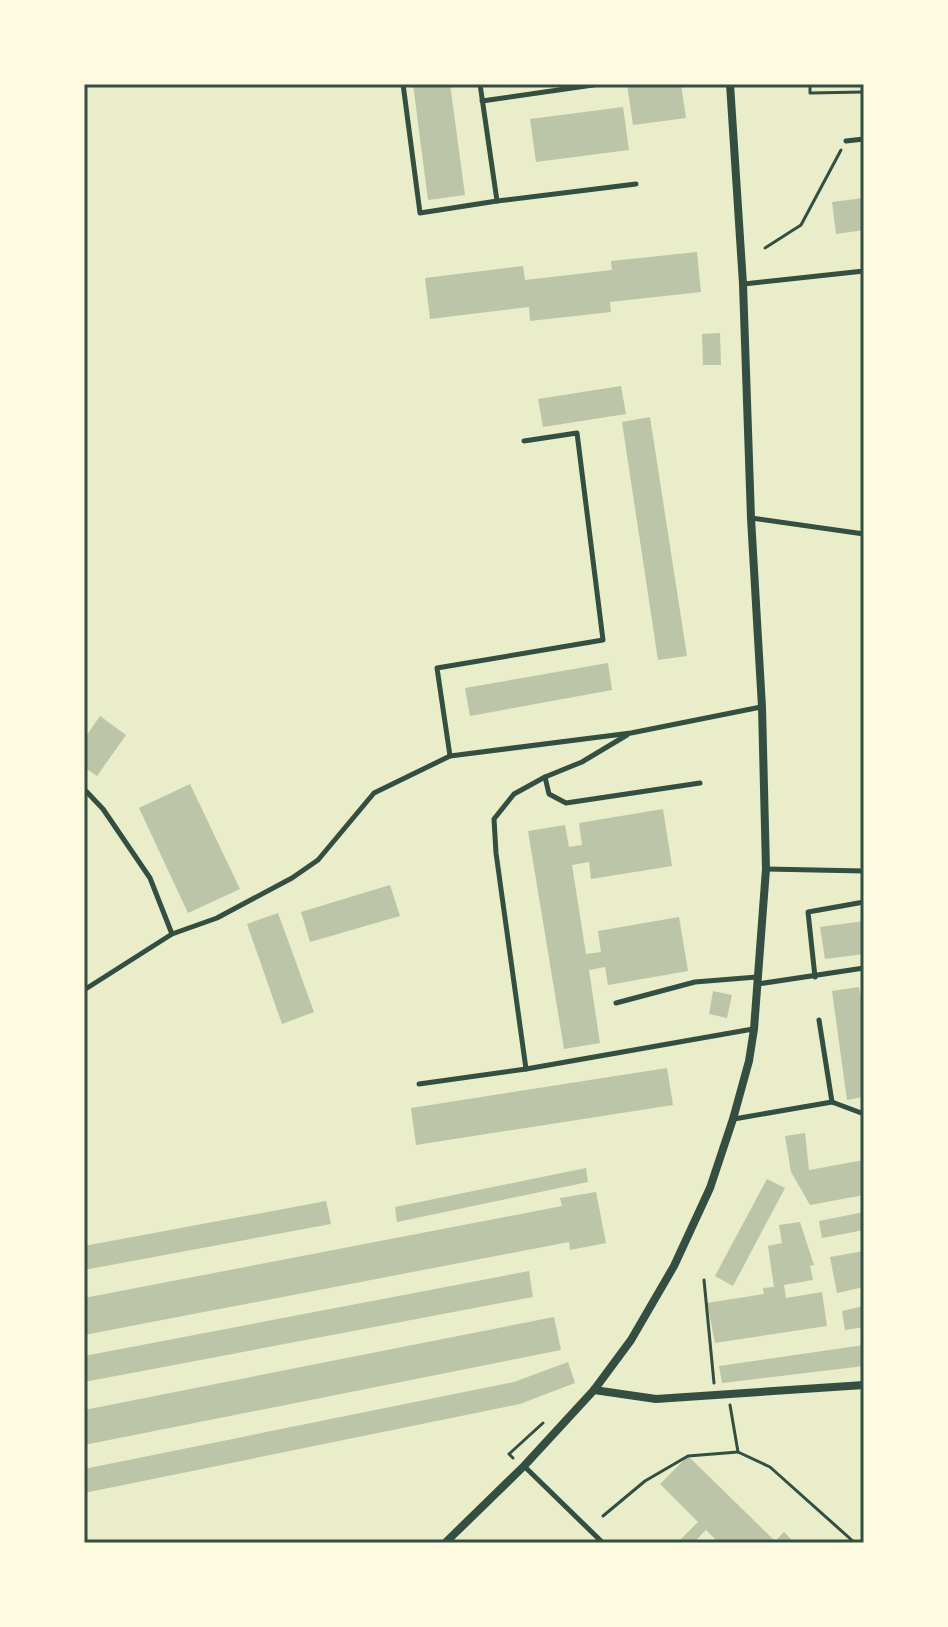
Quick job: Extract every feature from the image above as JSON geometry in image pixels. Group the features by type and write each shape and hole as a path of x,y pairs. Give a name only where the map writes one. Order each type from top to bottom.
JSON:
{"street":[{"path":"445,1543 524,1466 594,1390 631,1340 674,1266 710,1188 749,1061 766,869 743,284 730,84"},
{"path":"594,1390 656,1399 864,1385"}],"lane":[{"path":"403,84 420,213 636,184"},
{"path":"480,84 497,201"},
{"path":"482,101 600,84"},
{"path":"846,141 864,139"},
{"path":"743,284 864,271"},
{"path":"450,756 437,668 603,640 577,433 524,441"},
{"path":"751,518 864,534"},
{"path":"84,990 172,934 217,918 292,878 318,860 374,793 450,756 631,733 762,707"},
{"path":"526,1069 494,819 514,794 582,762 631,733"},
{"path":"545,777 549,794 566,803 700,783"},
{"path":"84,789 103,809 150,878 172,934"},
{"path":"766,869 864,871"},
{"path":"815,977 808,912 864,902"},
{"path":"616,1003 695,982 815,977 864,968"},
{"path":"819,1020 832,1102"},
{"path":"419,1084 526,1069 754,1029"},
{"path":"733,1119 832,1102 864,1114"},
{"path":"524,1466 603,1543"}],"path":[{"path":"810,84 810,93 864,92"},
{"path":"765,248 801,225 846,141"},
{"path":"704,1280 715,1395"},
{"path":"729,1404 738,1452"},
{"path":"524,1466 509,1454 543,1423"},
{"path":"603,1516 645,1481 688,1456 738,1452 770,1467 840,1533 855,1543"}],"building":[{"path":"413,84 450,84 465,195 428,200"},
{"path":"627,84 681,84 686,118 633,125"},
{"path":"623,107 629,150 536,162 530,119"},
{"path":"864,198 864,230 836,234 832,202"},
{"path":"697,252 701,292 610,302 611,312 530,321 529,307 430,319 425,278 523,266 525,280 612,270 611,261"},
{"path":"720,333 721,365 703,365 702,334"},
{"path":"621,386 626,414 543,427 538,399"},
{"path":"650,417 687,656 658,660 622,422"},
{"path":"608,663 612,690 470,716 465,688"},
{"path":"100,716 126,735 97,776 84,767 84,739"},
{"path":"190,784 240,889 188,913 139,808"},
{"path":"663,809 672,866 591,879 589,862 572,865 586,954 601,952 598,931 679,917 688,971 608,985 605,967 589,970 600,1043 564,1049 528,831 565,825 569,847 582,845 579,823"},
{"path":"390,885 400,916 310,942 301,912"},
{"path":"278,913 314,1012 282,1024 247,924"},
{"path":"864,921 864,954 825,959 820,927"},
{"path":"859,987 864,1016 864,1097 847,1100 832,991"},
{"path":"713,991 732,995 727,1018 709,1014"},
{"path":"667,1068 673,1105 416,1145 411,1108"},
{"path":"805,1133 809,1170 864,1160 864,1195 810,1205 791,1172 785,1136"},
{"path":"586,1168 588,1182 397,1222 395,1207"},
{"path":"767,1179 785,1188 733,1286 715,1276"},
{"path":"596,1192 606,1243 570,1250 569,1242 84,1335 84,1298 562,1206 560,1198"},
{"path":"326,1201 331,1224 84,1270 84,1246"},
{"path":"864,1212 864,1230 822,1238 819,1221"},
{"path":"800,1222 814,1265 810,1266 813,1280 784,1285 786,1298 822,1292 827,1326 715,1343 707,1303 764,1294 763,1288 774,1287 768,1246 782,1243 779,1225"},
{"path":"864,1251 864,1287 837,1293 830,1257"},
{"path":"529,1271 533,1297 84,1382 84,1356"},
{"path":"864,1306 864,1327 845,1330 842,1311"},
{"path":"554,1317 561,1350 84,1445 84,1410"},
{"path":"864,1345 864,1366 722,1383 719,1366"},
{"path":"568,1362 575,1383 520,1404 84,1493 84,1469 514,1382"},
{"path":"688,1456 775,1541 784,1532 795,1543 719,1543 706,1530 693,1543 677,1543 698,1522 660,1484"}]}
